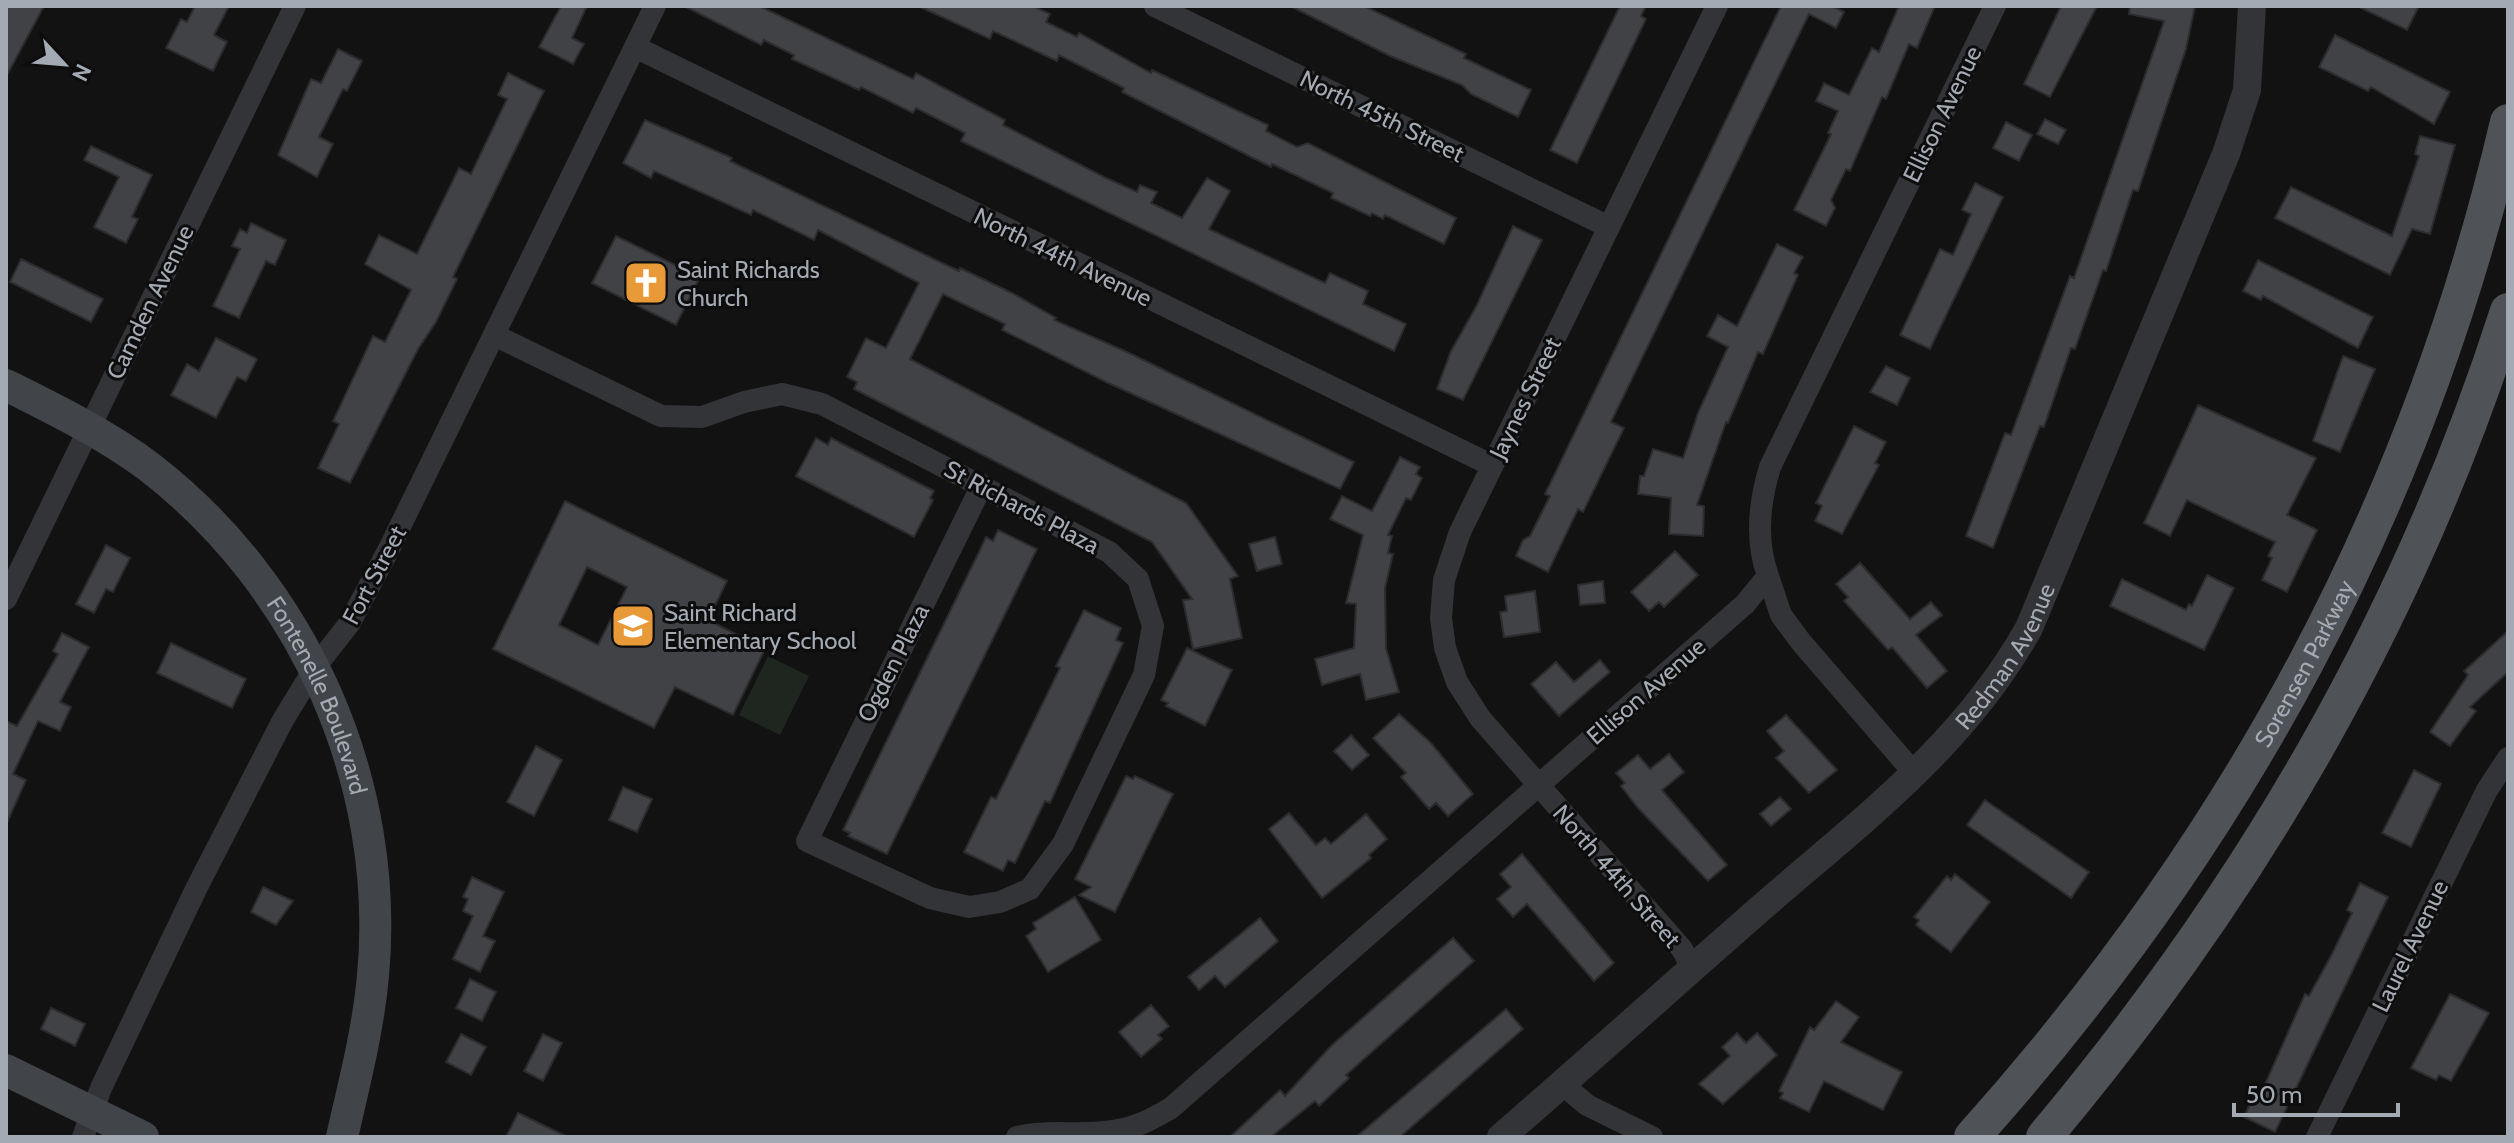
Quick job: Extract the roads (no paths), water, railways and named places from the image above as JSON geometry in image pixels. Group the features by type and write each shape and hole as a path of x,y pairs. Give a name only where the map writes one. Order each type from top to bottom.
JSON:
{"main road":[{"name":"Sorensen Parkway","path":"1972,1137 2031,1072 2145,926 2230,796 2313,651 2381,510 2438,367 2480,229 2508,122"},
{"path":"2044,1137 2148,1009 2195,944 2325,736 2401,591 2426,533 2475,410 2508,311"},
{"name":"Fontenelle Boulevard","path":"6,385 149,467 218,531 284,613 316,666 342,734 361,800 371,861 374,908 373,975 366,1027 342,1137"},
{"path":"6,1070 88,1125 143,1137"}],"street":[{"name":"Camden Avenue","path":"6,599 295,6"},
{"name":"Fort Street","path":"88,1125 197,887 283,720 316,666 349,624 655,6"},
{"name":"North 45th Street","path":"1155,6 1609,227"},
{"name":"Jaynes Street","path":"1539,785 1466,699 1445,648 1441,618 1444,580 1460,532 1491,465 1717,6"},
{"name":"Ellison Avenue","path":"1017,1137 1044,1132 1116,1131 1144,1124 1171,1108 1745,604 1768,576 1760,556 1759,523 1762,493 1770,467 1995,6"},
{"name":"Redman Avenue","path":"1501,1137 1915,774 1979,707 2029,628 2243,109 2251,68 2252,6"},
{"name":"North 44th Avenue","path":"635,47 1491,465"},
{"name":"St Richards Plaza","path":"494,335 661,416 702,417 744,402 782,394 822,404 1109,552 1138,579 1153,626 1144,675 1063,844 1030,889 1000,902 969,907 930,898 807,841"},
{"name":"Ogden Plaza","path":"807,841 982,485"},
{"path":"1768,576 1781,615 1801,642 1915,774"},
{"name":"Laurel Avenue","path":"2317,1137 2487,790 2508,758"},
{"name":"North 44th Street","path":"1539,785 1682,949 1692,968"},
{"path":"1562,1084 1587,1105 1652,1137"}],"place":[{"name":"Saint Richards Church","path":"646,283"},
{"name":"Saint Richard Elementary School","path":"633,626"}]}
